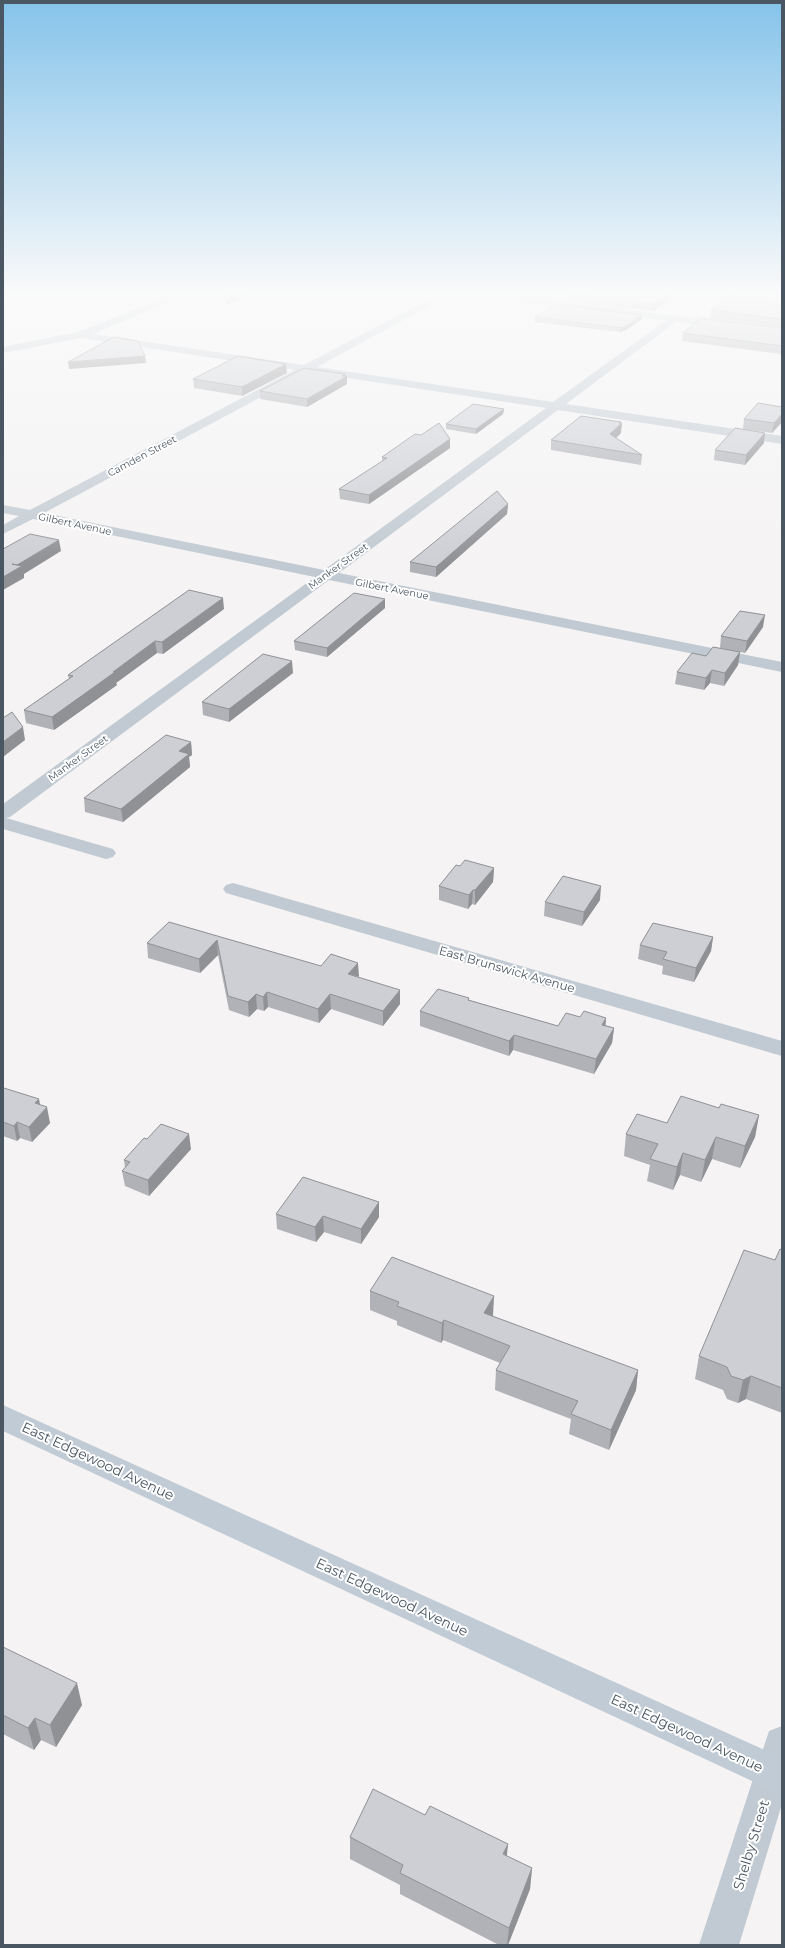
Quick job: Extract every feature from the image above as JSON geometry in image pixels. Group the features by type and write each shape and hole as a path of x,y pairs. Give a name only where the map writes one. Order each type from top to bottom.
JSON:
{"main road":[{"name":"East Edgewood Avenue","path":"3,1417 779,1765"}],"street":[{"name":"Camden Street","path":"3,530 280,383"},
{"path":"400,383 782,440"},
{"name":"Manker Street","path":"3,814 587,383"},
{"name":"Gilbert Avenue","path":"3,509 324,576 782,667"},
{"path":"3,823 106,854"},
{"name":"East Brunswick Avenue","path":"233,889 782,1049"},
{"name":"Shelby Street","path":"719,1945 779,1765"}],"building":[{"path":"217,383 250,383 242,387"},
{"path":"275,383 335,383 307,399 260,391"},
{"path":"758,403 782,407 782,414 774,423 744,419"},
{"path":"473,404 504,409 476,429 446,424"},
{"path":"581,416 621,422 619,423 622,423 610,434 642,455 551,440"},
{"path":"439,423 450,439 369,495 339,489 387,458 382,457 415,434 421,435"},
{"path":"735,428 765,433 746,455 715,450"},
{"path":"497,491 508,504 436,567 410,562"},
{"path":"30,534 59,540 17,565 22,566 3,577 3,549"},
{"path":"189,590 223,598 162,642 155,641 52,717 24,710 73,676 68,675"},
{"path":"354,593 385,599 327,648 294,641"},
{"path":"740,611 765,615 747,641 721,636"},
{"path":"713,647 740,652 725,673 712,670 706,678 677,672 692,653 706,656"},
{"path":"263,654 292,661 229,709 202,702"},
{"path":"12,712 23,727 3,742 3,718"},
{"path":"166,735 191,742 179,751 189,754 121,809 84,798"},
{"path":"465,860 494,868 469,895 439,886 456,865 460,866"},
{"path":"563,876 601,886 584,912 545,902"},
{"path":"169,922 321,966 331,954 358,963 348,974 400,990 383,1011 330,994 318,1009 267,992 263,997 256,994 248,1002 228,996 217,940 199,959 147,943"},
{"path":"653,923 713,937 696,968 663,959 667,952 640,945"},
{"path":"438,989 469,998 468,1000 558,1026 566,1013 580,1017 584,1011 606,1018 602,1025 614,1028 596,1059 514,1035 509,1041 420,1011"},
{"path":"4,1088 39,1099 35,1103 47,1107 29,1127 17,1122 14,1126 3,1122"},
{"path":"681,1096 719,1108 721,1104 759,1115 745,1146 716,1137 705,1160 683,1153 677,1167 650,1159 658,1144 626,1134 637,1114 667,1123"},
{"path":"161,1124 189,1134 148,1180 122,1171 130,1162 124,1160 144,1138 147,1139"},
{"path":"303,1177 379,1202 361,1229 323,1216 315,1227 276,1214"},
{"path":"780,1249 782,1250 782,1388 751,1376 743,1380 731,1376 727,1367 699,1356 744,1250 775,1260"},
{"path":"392,1257 494,1296 484,1313 638,1370 611,1430 571,1414 578,1401 496,1370 510,1346 444,1320 442,1323 397,1306 399,1302 370,1291"},
{"path":"3,1647 77,1683 50,1725 35,1718 28,1728 3,1715"},
{"path":"373,1789 425,1815 430,1806 508,1844 503,1854 532,1868 509,1928 400,1873 403,1865 350,1837"}]}
